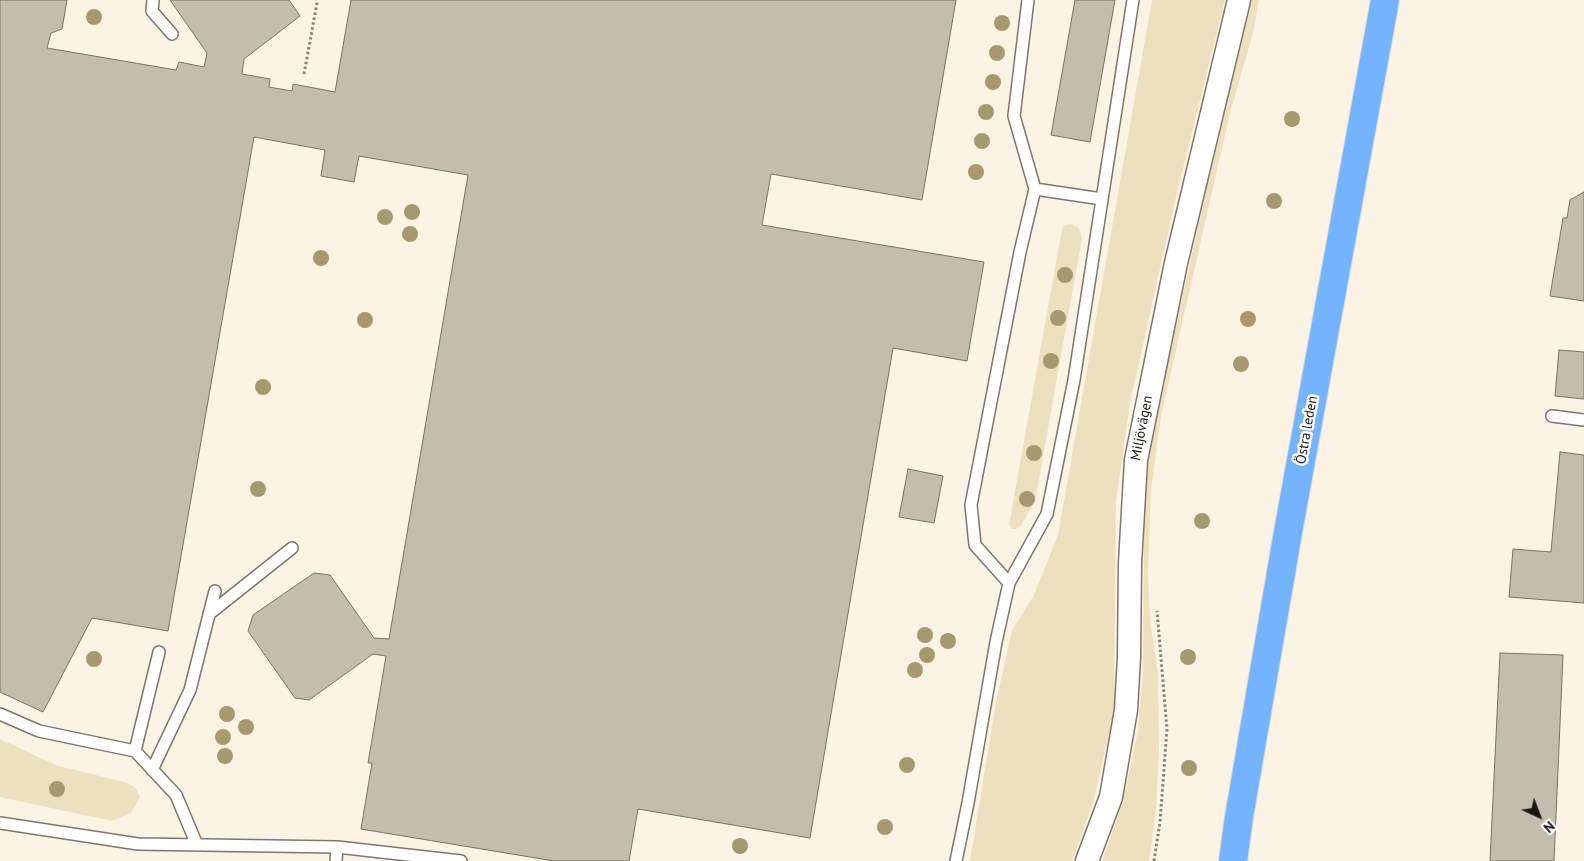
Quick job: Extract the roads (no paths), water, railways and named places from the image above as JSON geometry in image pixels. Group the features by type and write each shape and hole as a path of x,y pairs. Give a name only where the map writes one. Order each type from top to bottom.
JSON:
{"highway":[{"name":"Östra leden","path":"1233,861 1240,807 1285,552 1385,0"}],"street":[{"name":"Miljövägen","path":"1087,861 1110,797 1126,710 1129,657 1130,563 1136,460 1176,263 1239,0"}],"lane":[{"path":"153,0 152,11 172,34"},
{"path":"1009,584 975,545 971,506 1020,252 1035,189 1014,116 1028,0"},
{"path":"956,861 996,642 1009,584 1046,514 1074,380 1134,0"},
{"path":"1035,189 1102,199"},
{"path":"1552,416 1584,420"},
{"path":"209,614 292,548"},
{"path":"152,770 190,690 214,591"},
{"path":"135,751 159,652"},
{"path":"0,714 39,731 135,751 176,795 197,844"},
{"path":"0,823 138,844 337,847 461,861"},
{"path":"336,861 337,847"}]}
